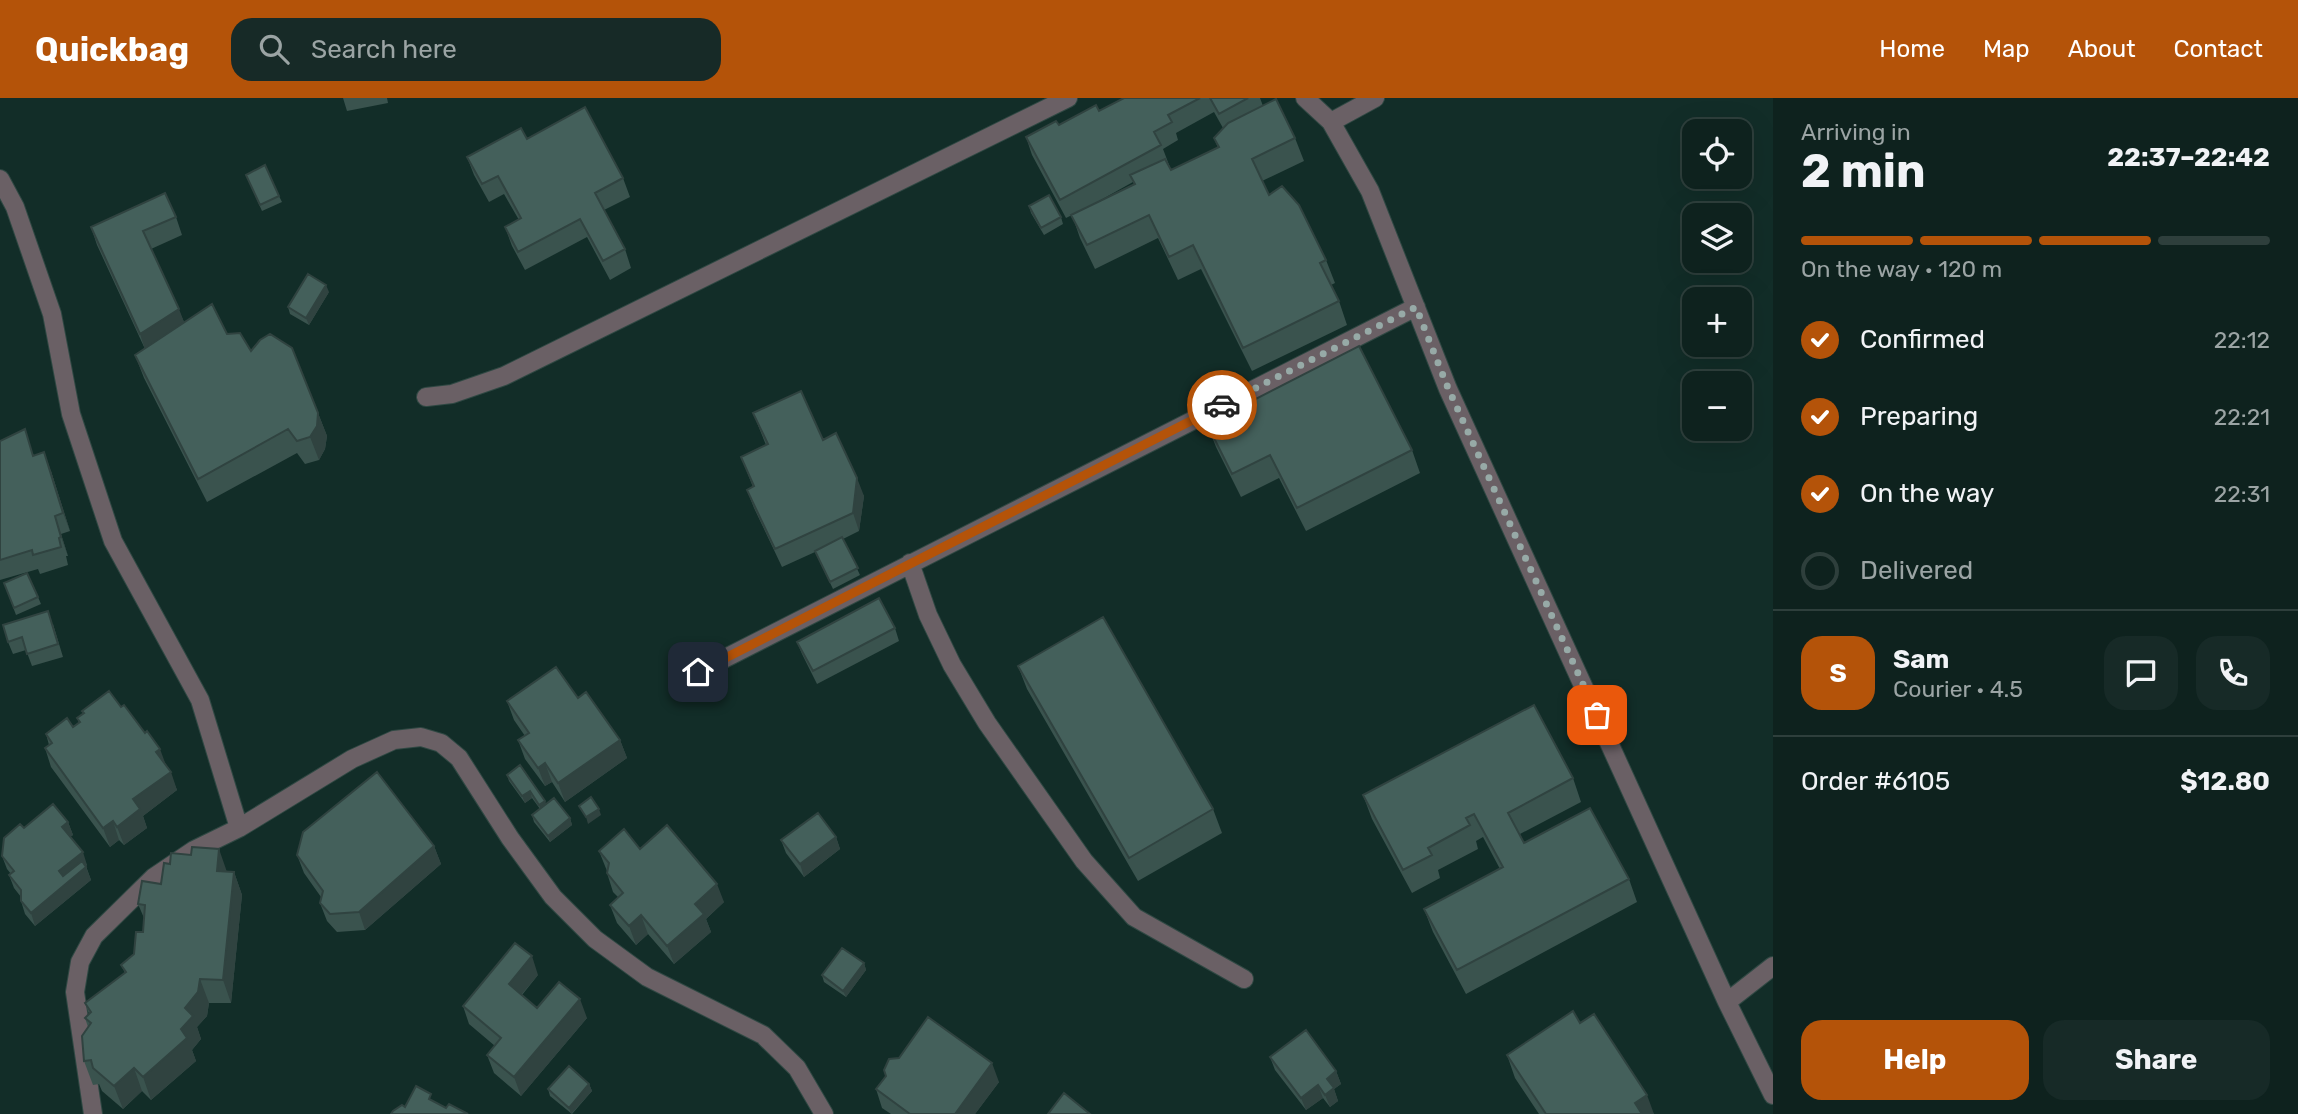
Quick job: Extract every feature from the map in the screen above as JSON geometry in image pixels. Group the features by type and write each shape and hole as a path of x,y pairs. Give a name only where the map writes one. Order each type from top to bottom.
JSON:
{"street":[{"path":"426,397 452,394 504,376 1068,98"},
{"path":"1305,98 1331,122 1370,191 1459,413 1727,1002 1773,1095"},
{"path":"1331,122 1375,98"},
{"path":"0,179 15,207 52,314 71,414 113,541 200,700 239,828"},
{"path":"698,672 1416,307"},
{"path":"910,563 928,615 952,665 987,723 1084,861 1134,917 1244,979"},
{"path":"93,1114 75,992 80,962 94,936 154,877 194,850 239,828 352,760 394,740 421,737 441,743 459,758 510,838 553,897 595,939 647,977 764,1035 797,1068 824,1114"},
{"path":"1727,1002 1773,966"},
{"path":"1745,1038 1773,1068"}],"building":[{"path":"1124,98 1200,98 1168,115 1172,122 1154,132 1161,145 1060,200 1026,137 1056,121 1059,125 1096,105 1099,111"},
{"path":"1210,98 1248,98 1219,114"},
{"path":"1276,99 1295,138 1252,159 1269,195 1282,186 1299,205 1326,260 1320,263 1339,301 1243,348 1193,245 1169,257 1149,215 1087,245 1071,215 1135,184 1130,175 1165,159 1171,170 1219,147 1214,138 1228,123"},
{"path":"585,107 623,178 595,193 625,249 603,261 580,219 518,252 505,227 521,218 498,176 482,184 467,157 521,128 527,139"},
{"path":"265,165 279,196 260,205 246,175"},
{"path":"165,193 176,217 143,231 179,309 140,334 91,227"},
{"path":"1049,195 1061,217 1041,228 1029,206"},
{"path":"308,274 326,285 306,318 288,307"},
{"path":"212,304 227,334 240,333 251,351 260,340 270,334 292,348 318,413 317,426 310,437 297,441 288,429 198,479 135,355"},
{"path":"1359,346 1412,450 1297,508 1270,455 1232,474 1207,424"},
{"path":"801,391 823,440 836,433 857,478 853,513 775,549 747,490 754,486 741,457 768,444 753,413"},
{"path":"25,429 33,456 44,452 63,513 55,516 61,547 33,555 32,550 0,560 0,441"},
{"path":"842,537 858,568 830,582 815,551"},
{"path":"27,573 38,597 14,608 4,583"},
{"path":"879,598 895,628 813,671 797,642"},
{"path":"48,611 58,644 27,654 22,637 8,642 3,625"},
{"path":"1103,617 1213,809 1129,858 1018,666"},
{"path":"556,667 578,698 586,692 620,740 558,783 545,763 538,768 518,740 529,733 507,701"},
{"path":"109,691 121,707 124,705 145,733 147,731 160,749 156,752 171,772 133,799 140,809 117,827 113,821 103,828 45,748 52,743 46,734 67,718 73,727 80,722 77,718 84,713 82,711"},
{"path":"1534,705 1573,778 1508,813 1524,843 1590,808 1629,879 1457,970 1424,909 1503,867 1474,814 1466,818 1470,825 1428,848 1432,855 1403,870 1363,795"},
{"path":"520,765 545,801 539,805 530,791 522,796 507,775"},
{"path":"377,772 434,846 359,912 330,914 320,903 323,891 297,855 303,832"},
{"path":"591,797 599,809 586,817 579,806"},
{"path":"554,798 570,818 548,836 532,815"},
{"path":"53,804 68,822 62,827 83,852 59,871 63,876 82,861 86,867 31,913 21,901 21,890 9,875 14,871 2,856 4,838 20,824 24,828"},
{"path":"818,813 836,837 800,864 781,840"},
{"path":"667,825 717,884 695,904 704,914 667,946 641,915 629,926 610,905 623,893 607,873 609,863 599,851 624,829 640,849"},
{"path":"192,847 219,849 217,871 234,872 223,980 200,979 198,992 185,1008 193,1016 181,1029 187,1038 143,1077 134,1068 114,1086 93,1068 91,1060 84,1061 82,1036 91,1023 85,1018 91,1012 85,1003 126,972 121,965 134,954 136,932 143,932 145,905 138,904 142,881 161,884 164,863 170,864 171,853 191,855"},
{"path":"515,943 532,956 509,984 537,1008 559,982 580,999 514,1077 487,1055 501,1038 463,1006"},
{"path":"842,948 864,963 843,991 822,975"},
{"path":"1573,1011 1580,1023 1594,1014 1647,1095 1635,1103 1642,1114 1546,1114 1507,1055"},
{"path":"928,1017 992,1063 955,1114 910,1114 876,1089 886,1076 884,1070 889,1059 899,1058"},
{"path":"1306,1030 1336,1071 1327,1079 1334,1088 1325,1095 1318,1085 1301,1098 1270,1057"},
{"path":"569,1066 589,1084 569,1108 548,1089"},
{"path":"416,1086 431,1094 429,1099 446,1108 449,1104 468,1114 391,1114 402,1105 405,1107"},
{"path":"1064,1093 1090,1114 1048,1114"}],"way so far":[{"path":"1222,405 1416,307 1448,388 1597,715"}],"route":[{"path":"698,672 1222,405"}]}
